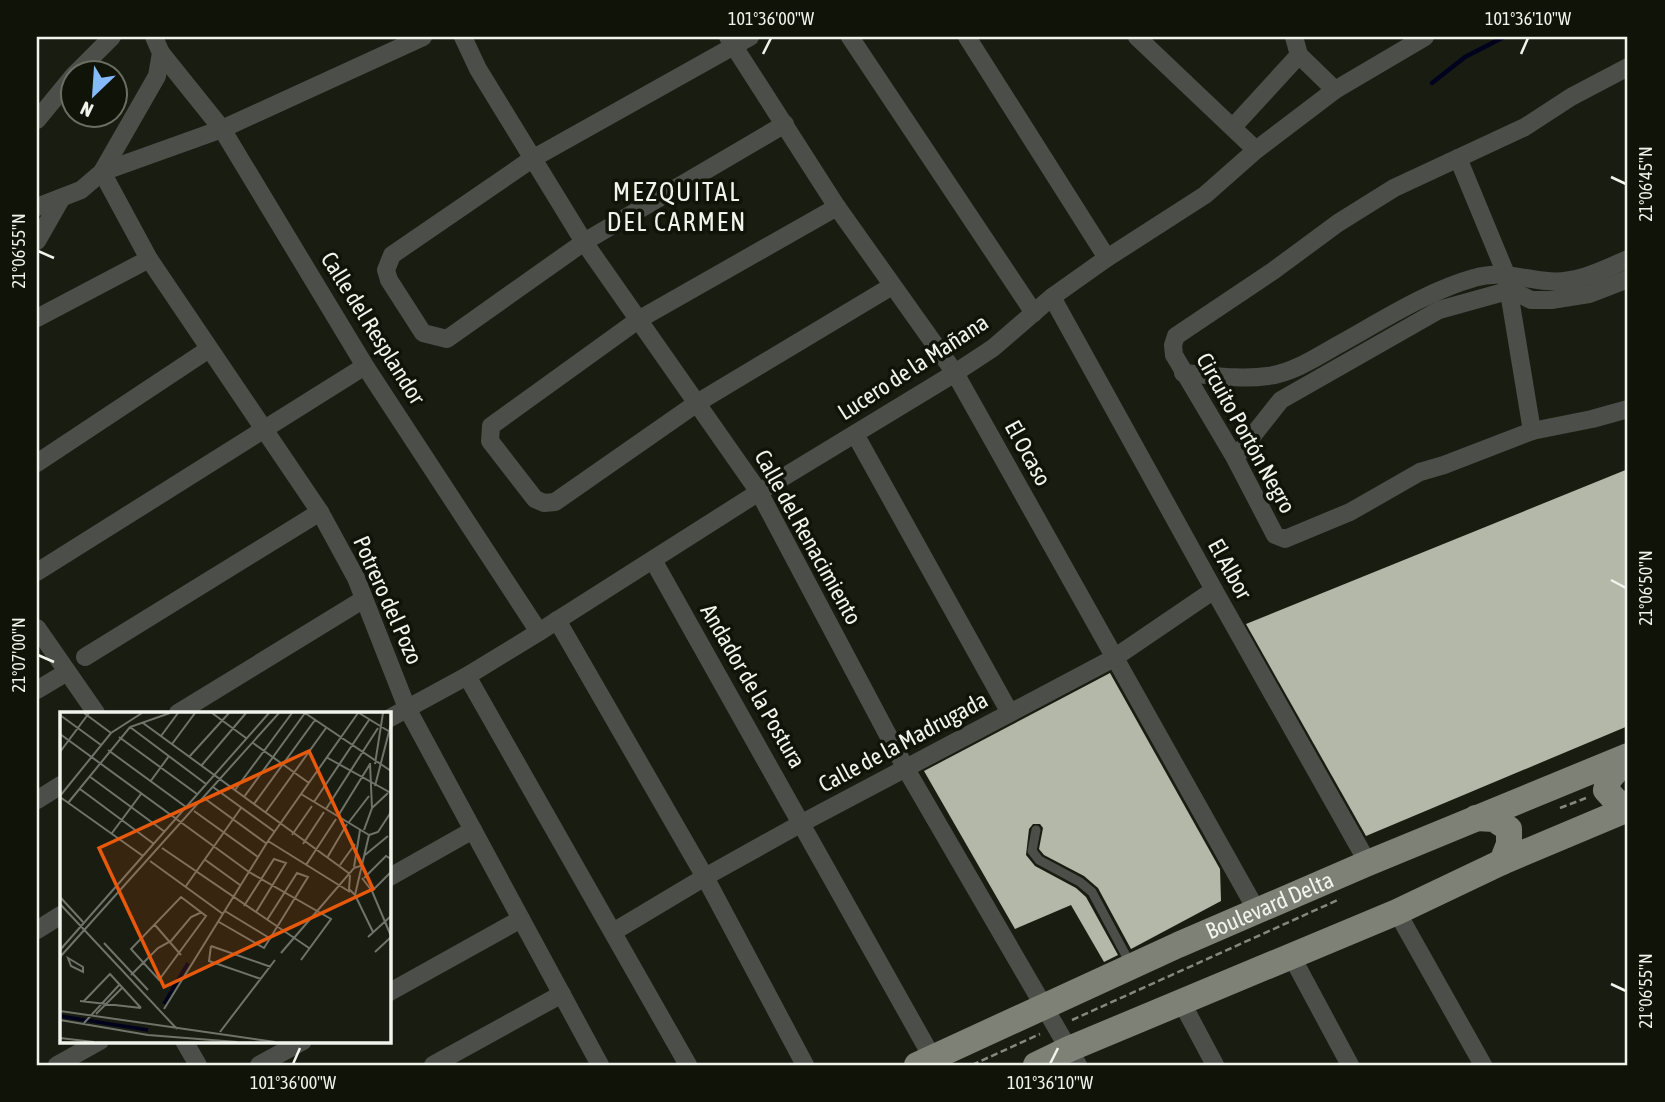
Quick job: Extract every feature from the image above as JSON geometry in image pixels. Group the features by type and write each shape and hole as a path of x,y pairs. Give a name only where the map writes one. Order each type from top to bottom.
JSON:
{"main road":[{"name":"Boulevard Delta","path":"1036,1065 1132,967 1368,863 1628,756"},
{"path":"1628,756 1609,779 1606,790 1616,802 1628,808"},
{"name":"Boulevard Delta","path":"924,1061 1062,1037 1181,1001 1397,912 1502,862 1628,808"},
{"path":"1476,818 1494,819 1509,829 1509,844 1502,862"}],"street":[{"path":"88,60 112,37"},
{"path":"102,172 222,128 423,37"},
{"name":"Calle del Renacimiento","path":"463,37 478,69 584,242 759,492 906,769 1062,1037"},
{"path":"750,37 732,42 532,159 392,255 386,270 390,280 424,333 447,339 584,242 785,124"},
{"path":"850,37 1034,313"},
{"path":"967,37 1107,258"},
{"path":"1137,37 1256,150"},
{"path":"1294,37 1299,55 1335,90"},
{"name":"Lucero de la Mañana","path":"390,718 467,676 759,492 955,373 993,348 1052,297 1205,195 1256,150 1335,90 1425,37"},
{"name":"El Ocaso","path":"732,42 837,207 955,373 1257,911"},
{"path":"37,207 81,190 102,172 157,76 158,45"},
{"name":"Calle del Resplandor","path":"158,45 222,128 365,366 539,632"},
{"path":"1233,127 1299,55"},
{"name":"Circuito Portón Negro","path":"1628,67 1571,97 1525,127 1394,188 1349,216 1176,336 1173,345 1174,355 1183,373 1235,458 1275,535 1285,539 1350,512 1420,472 1532,431 1592,419 1628,408"},
{"path":"39,114 60,90"},
{"path":"1458,158 1509,281 1532,431"},
{"name":"Potrero del Pozo","path":"102,172 149,259 320,512 356,578 407,708 600,1065"},
{"path":"37,241 61,199"},
{"path":"837,207 638,320 491,426 490,442 535,499 544,503 555,502 698,403 892,286"},
{"path":"37,318 149,259"},
{"path":"1183,373 1238,377 1270,376 1302,365 1436,292 1475,277 1509,281 1570,280 1600,272 1628,259"},
{"path":"1509,281 1531,300 1551,300 1589,294 1628,279"},
{"path":"1235,458 1281,400 1439,310 1509,281"},
{"name":"El Albor","path":"1052,297 1368,863"},
{"path":"37,463 209,349"},
{"path":"37,572 365,366"},
{"path":"1270,376 1281,400"},
{"path":"855,434 1010,713"},
{"path":"85,657 320,512"},
{"name":"Andador de la Postura","path":"653,560 802,823 924,1061"},
{"name":"Calle de la Madrugada","path":"613,932 802,823 1114,658 1214,590"},
{"path":"180,712 364,599"},
{"path":"557,620 705,877 805,1065"},
{"path":"37,628 95,712"},
{"path":"37,690 67,671"},
{"path":"467,676 688,1065"},
{"path":"37,800 60,786"},
{"path":"390,877 473,830"},
{"path":"1397,912 1483,1065"},
{"path":"37,930 60,916"},
{"path":"390,992 521,919"},
{"path":"1292,957 1350,1065"},
{"path":"433,1065 562,994"},
{"path":"1181,1001 1215,1065"},
{"path":"57,1065 98,1042"},
{"path":"185,1042 198,1065"},
{"path":"259,1065 301,1042"}],"lane":[{"path":"1036,830 1032,851 1039,860 1080,882 1092,892 1132,967"}],"path":[{"path":"1558,809 1606,790"},
{"path":"972,1065 1062,1037 1350,895"}],"building":[{"path":"1628,469 1628,726 1366,836 1246,624"},
{"path":"1110,673 1220,869 1221,901 1131,949 1098,888 1084,876 1044,855 1039,849 1043,828 1040,824 1033,824 1029,829 1026,855 1035,866 1076,888 1086,897 1118,955 1104,962 1071,905 1015,929 924,771"}],"waterway":[{"path":"1432,83 1465,57 1504,37"}],"district":[{"name":"MEZQUITAL DEL CARMEN","path":"677,207"}]}
